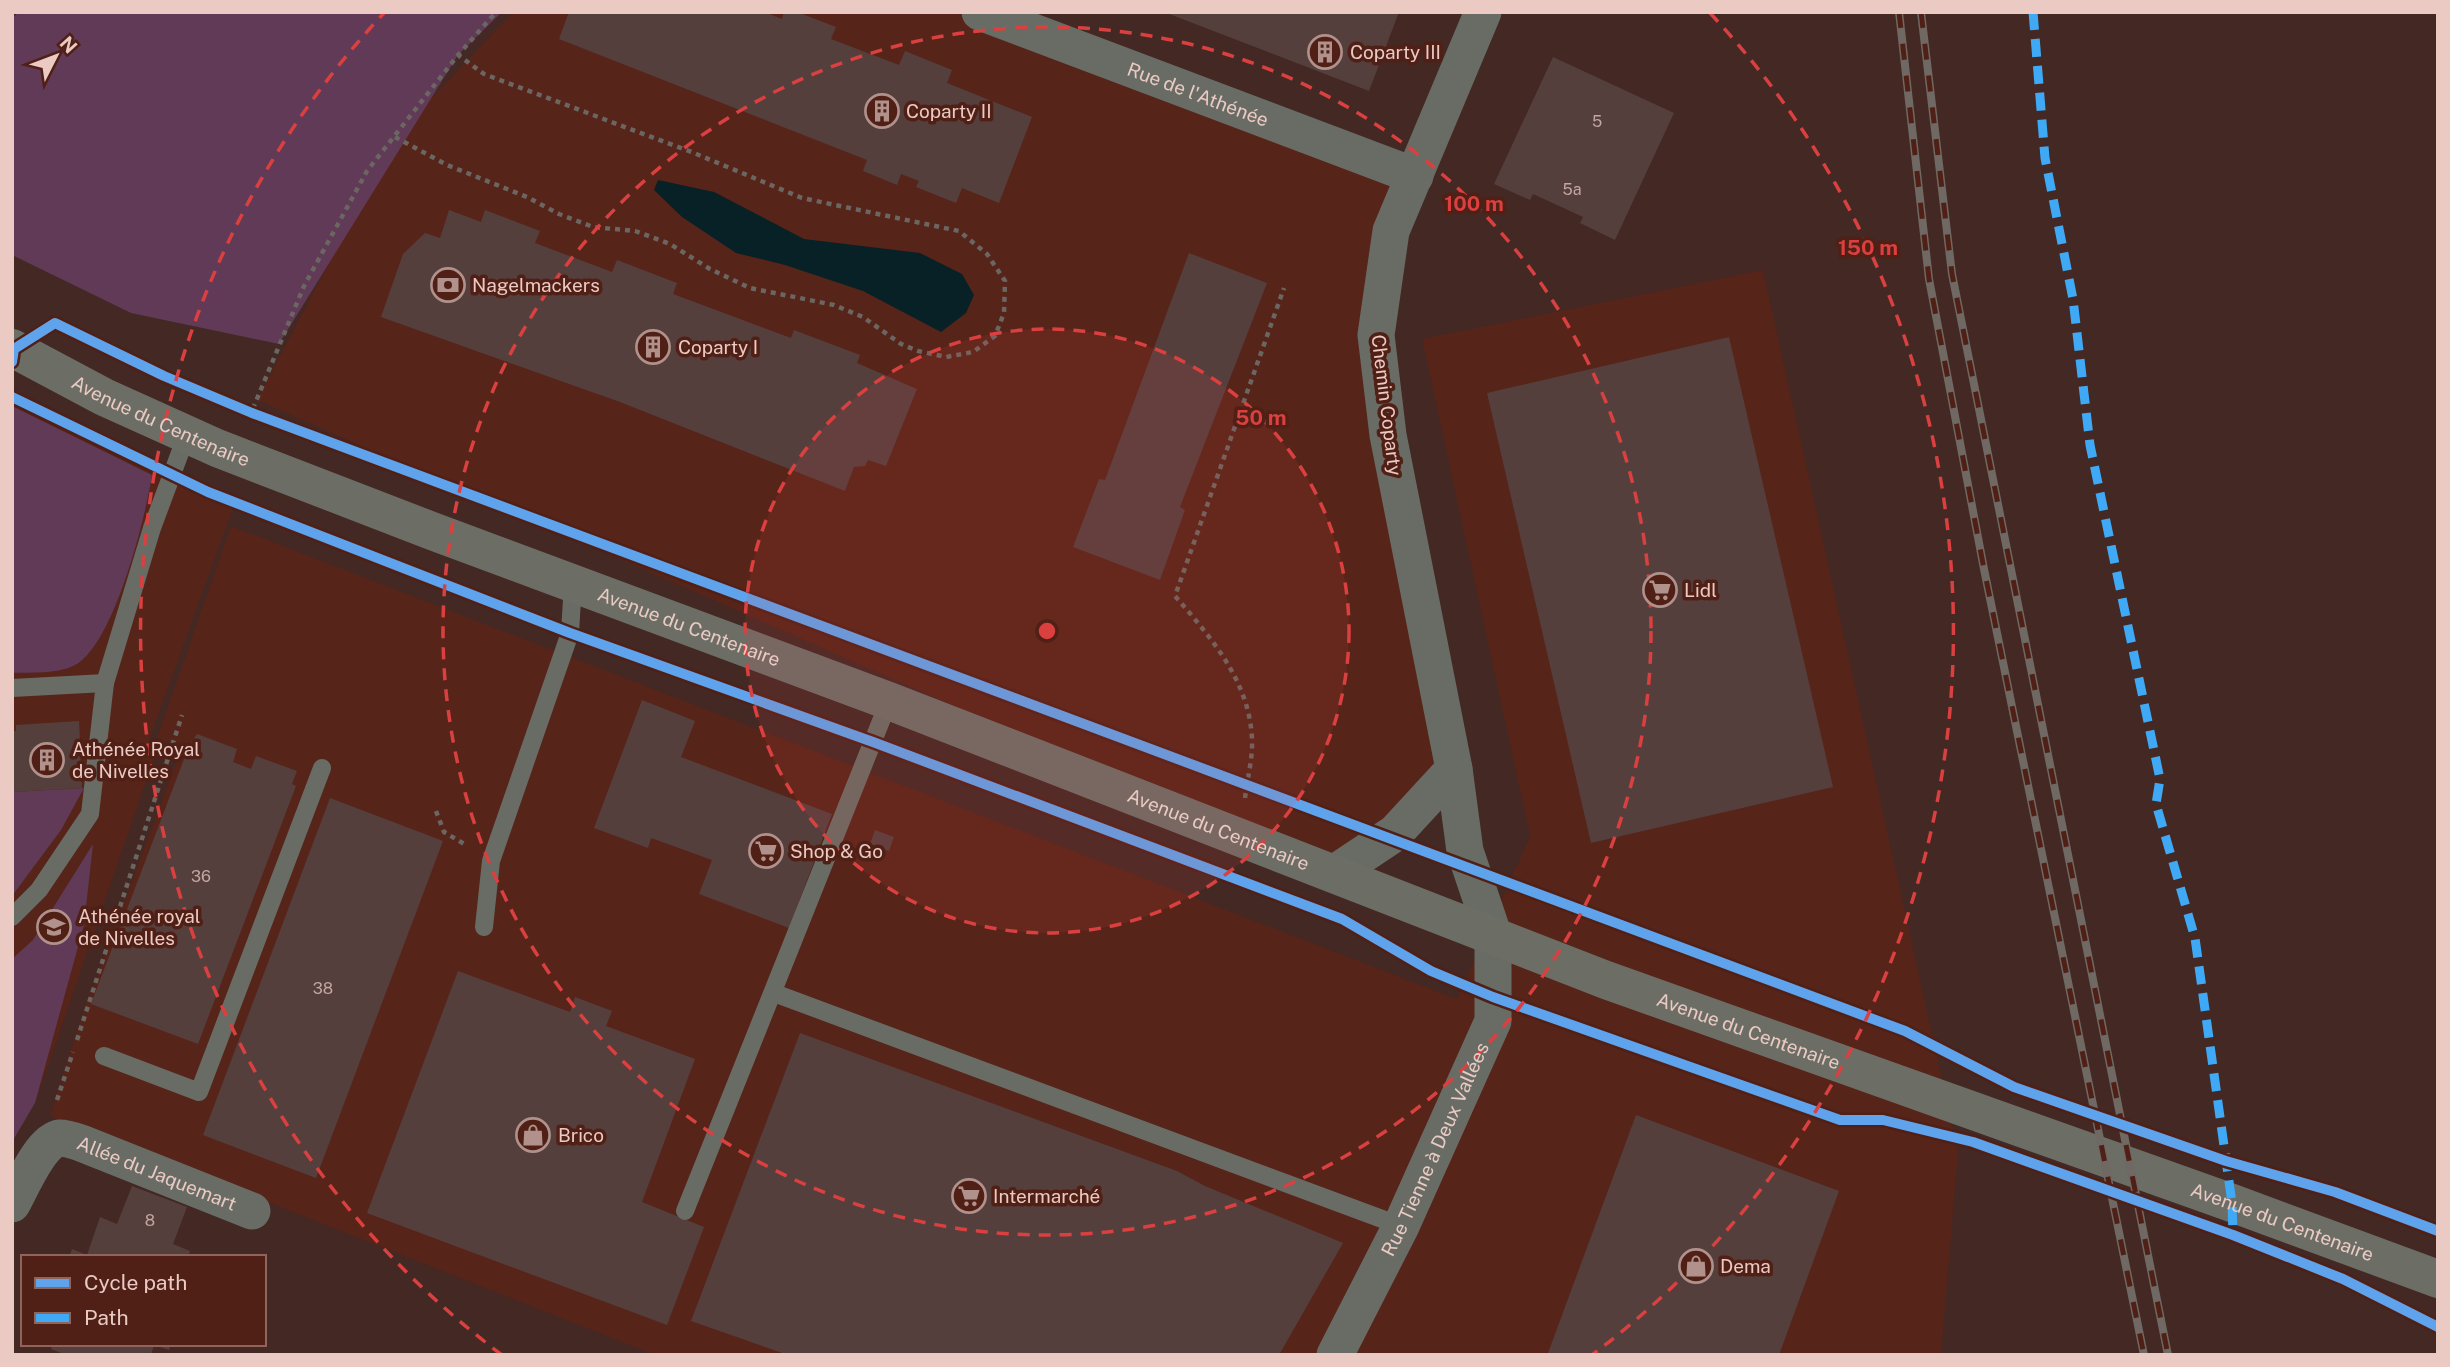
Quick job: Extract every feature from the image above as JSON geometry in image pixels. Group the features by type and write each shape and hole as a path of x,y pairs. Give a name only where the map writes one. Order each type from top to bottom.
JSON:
{"main road":[{"name":"Avenue du Centenaire","path":"12,348 104,397 187,434 432,531 889,701 1606,980 2438,1279"}],"street":[{"name":"Rue de l'Athénée","path":"980,12 1415,176"},
{"name":"Chemin Coparty","path":"1483,12 1391,231 1376,335 1388,435 1454,769 1465,851 1493,934"},
{"path":"1335,873 1395,833 1454,769"},
{"name":"Rue Tienne à Deux Vallées","path":"1335,1355 1401,1226 1493,1021 1493,934"},
{"name":"Allée du Jaquemart","path":"40,1153 48,1143 60,1138 81,1143 251,1211"},
{"path":"12,1204 40,1153"}],"lane":[{"path":"12,917 39,890 90,814 105,684 152,528 187,434"},
{"path":"484,927 491,861 570,633 573,582"},
{"path":"12,688 105,684"},
{"path":"685,1211 889,701"},
{"path":"104,1056 198,1092 322,768"},
{"path":"774,993 1401,1226"}],"path":[{"path":"257,400 304,286 368,171 458,55 496,12"},
{"path":"395,136 447,165 527,197 559,214 593,226 635,231 670,244 710,269 750,288 834,305 853,313 901,344 918,351 946,357 973,352 995,336 1004,313 1005,281 987,254 959,231 802,198 694,153 484,74 458,55"},
{"path":"1247,785 1252,747 1246,699 1220,648 1175,596 1284,289"},
{"path":"239,407 265,418"},
{"path":"40,1153 182,715"},
{"path":"1234,780 1260,790"},
{"path":"436,811 444,832"}],"shaded area":[{"path":"19,12 502,12 458,55 279,344 131,313 12,255 12,18"},
{"path":"513,12 982,12 1415,176 1376,335 1454,769 1335,873 257,400 395,137"},
{"path":"1763,270 1958,1152 1941,1355 655,1355 50,1116 84,1010 182,747 157,738 231,526 1457,999 1530,836 1422,339"},
{"name":"Athénée royal de Nivelles","path":"12,398 233,508 150,737 156,752 35,1103 12,1142"},
{"path":"12,406 152,475 136,546 106,626 94,647 81,661 57,671 12,673"},
{"path":"84,788 61,830 12,896 12,792"},
{"path":"93,844 84,925 35,1103 12,1142 12,959 33,940"}],"water":[{"path":"658,180 714,192 804,239 920,253 962,274 974,295 966,313 941,332 863,291 785,265 736,253 682,217 654,190"}],"building":[{"name":"Coparty II","path":"569,12 764,12 782,19 784,12 797,12 836,27 831,39 899,65 905,51 952,70 947,83 1032,117 999,203 962,188 956,203 916,187 919,181 901,174 897,185 863,171 867,160 559,39"},
{"name":"Coparty III","path":"1164,12 1399,12 1369,91"},
{"path":"1553,57 1674,113 1615,240 1580,223 1583,217 1533,194 1530,200 1494,184"},
{"name":"Coparty I","path":"449,210 481,222 485,210 540,231 535,243 612,272 617,260 677,283 673,294 791,338 794,330 860,355 857,363 917,389 886,466 868,460 865,466 854,467 845,491 620,402 381,317 403,254 425,233 440,238"},
{"path":"1189,253 1267,283 1180,507 1185,510 1160,580 1073,547 1099,479 1105,480"},
{"name":"Lidl","path":"1729,337 1833,787 1591,843 1487,393"},
{"path":"642,700 695,721 681,757 832,814 789,928 699,894 712,860 651,838 648,848 594,828"},
{"name":"Athénée Royal de Nivelles","path":"79,721 82,788 12,792 12,731 16,731 16,725"},
{"path":"197,734 237,749 233,762 251,769 256,756 297,771 292,784 296,786 198,1044 91,1004 189,746"},
{"path":"330,798 443,841 316,1178 203,1135"},
{"path":"875,830 894,837 889,851 870,844"},
{"name":"Brico","path":"458,971 570,1012 575,997 612,1011 606,1026 695,1059 642,1202 704,1227 667,1325 367,1213"},
{"name":"Intermarché","path":"800,1033 1177,1171 1205,1186 1343,1243 1279,1355 788,1355 691,1321"},
{"name":"Dema","path":"1636,1115 1839,1191 1779,1355 1548,1353"},
{"path":"132,1186 187,1207 173,1244 190,1251 189,1255 87,1255 100,1217 117,1224"},
{"path":"72,1249 87,1255 70,1255"},
{"path":"52,1346 154,1346 151,1355 66,1355 51,1349"}],"railway":[{"path":"1899,12 1929,279 1984,569 2144,1355"},
{"path":"1921,12 1952,274 2168,1355"}],"marked path":[{"path":"2033,12 2045,158 2073,299 2090,445 2160,779 2156,804 2195,938 2232,1203 2233,1235"}],"cycle path":[{"path":"12,362 14,349 55,323 164,376 252,413 1905,1031 2014,1087 2226,1161 2335,1192 2438,1231"},
{"path":"12,397 208,492 570,633 873,742 1342,919 1431,971 1493,997 1840,1120 1883,1120 1973,1142 2233,1235 2343,1279 2438,1327"}],"place":[{"name":"Coparty III","path":"1325,52"},
{"name":"Coparty II","path":"882,111"},
{"name":"Nagelmackers","path":"448,285"},
{"name":"Coparty I","path":"653,347"},
{"name":"Lidl","path":"1660,590"},
{"name":"Athénée Royal de Nivelles","path":"47,760"},
{"name":"Shop & Go","path":"766,851"},
{"name":"Athénée royal de Nivelles","path":"54,927"},
{"name":"Brico","path":"533,1135"},
{"name":"Intermarché","path":"969,1196"},
{"name":"Dema","path":"1696,1266"}]}
